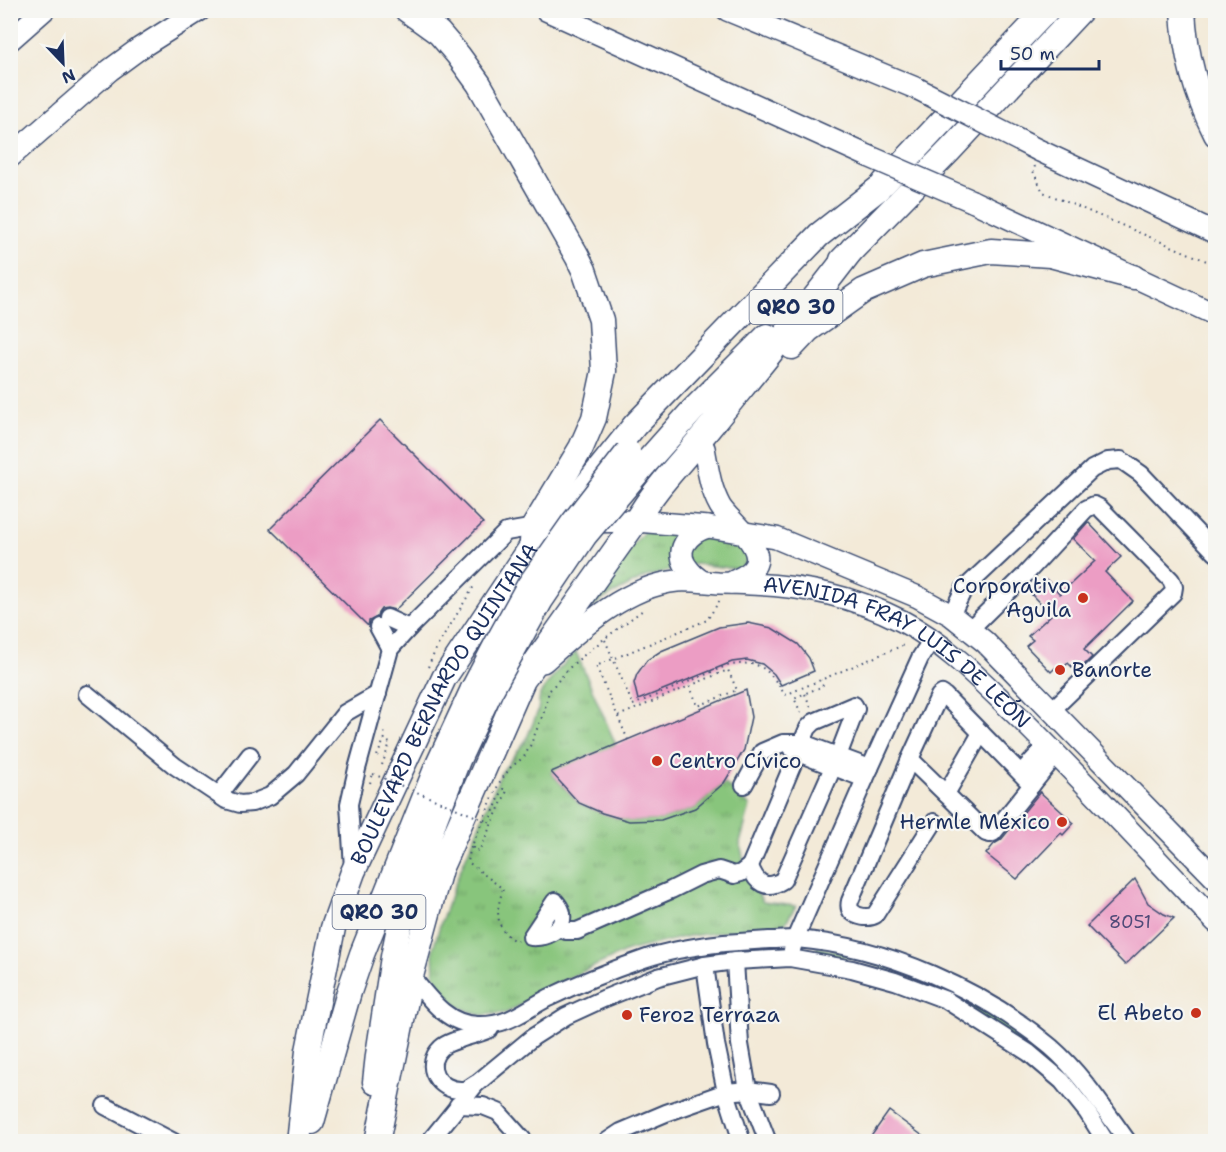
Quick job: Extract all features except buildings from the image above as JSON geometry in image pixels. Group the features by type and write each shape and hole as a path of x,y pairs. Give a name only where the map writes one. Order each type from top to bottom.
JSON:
{"highway":[{"path":"407,10 439,33 479,84 577,256 601,320 604,371 594,418 541,532"},
{"name":"QRO 30","path":"636,458 641,435 1047,10"},
{"name":"QRO 30","path":"303,1142 313,1119 349,992 436,768 482,689 636,458 693,410 854,248 950,150 1081,10"},
{"path":"1183,10 1189,63 1198,93 1215,134"},
{"path":"541,532 635,426 819,235 878,189"},
{"path":"636,521 648,501 790,330 854,248"},
{"path":"636,521 662,498 762,380 808,330 862,291 923,265 991,251 1050,255 1133,277"},
{"name":"QRO 30","path":"375,1142 411,976 440,869 523,680 636,521"},
{"name":"BOULEVARD BERNARDO QUINTANA","path":"298,1142 308,1052 333,928 353,872 444,678 541,532"},
{"path":"440,869 434,847 511,675 566,592 568,582 558,566 549,566 534,570 496,598"},
{"name":"QRO 30","path":"375,1142 373,1108 378,1055 401,918 482,689"}],"main road":[{"path":"10,40 44,10"},
{"path":"10,157 110,70 200,10"},
{"path":"546,10 972,201 1215,315"},
{"path":"727,10 918,89 1041,151 1215,233"},
{"path":"704,448 710,483 721,508 743,532 756,551 755,565 751,571 731,583"},
{"name":"AVENIDA FRAY LUIS DE LEÓN","path":"541,532 636,521 743,532 777,538 912,594 951,615 985,642 1215,879"},
{"path":"700,580 688,569 683,560 684,543 689,537 708,527"},
{"name":"AVENIDA FRAY LUIS DE LEÓN","path":"523,680 570,638 611,606 665,583 700,580 716,583 784,585 858,602 903,621 960,660 1051,750 1215,922"},
{"path":"1141,843 1162,825"}],"street":[{"path":"951,615 964,589 982,570 1092,469 1108,461 1121,460 1141,474 1215,553"},
{"path":"970,629 1023,577 1086,509 1094,505 1100,508 1171,580 1174,586 1173,593 1052,710"},
{"path":"353,872 350,804 357,769 390,649 506,532 541,532"},
{"path":"390,649 382,622 409,628"},
{"path":"790,958 795,939 868,774 920,658 932,639"},
{"path":"87,694 175,766 226,800 240,804 252,803 270,796 296,774 345,713 378,694"},
{"path":"934,822 874,915 866,918 852,911 849,908 850,901 939,696 942,694 945,696 1026,779"},
{"path":"559,927 566,931 577,931 701,875 718,870 734,875 741,873 750,866 803,741 814,722 856,706 835,761 783,880 775,885 764,885 754,878 750,866"},
{"path":"946,794 981,733"},
{"path":"744,785 762,752 783,743 803,741 835,761 868,774"},
{"path":"910,759 986,833 990,834 993,833 1026,779 1051,750"},
{"path":"219,795 250,755"},
{"path":"555,901 562,910 563,917 559,927 540,937 531,937 555,901"},
{"path":"476,1084 464,1090 450,1088 437,1080 433,1070 434,1059 441,1048 516,1017 547,999 592,978 648,957 702,946 795,939 858,949 904,964 960,987 992,1005 1051,1047 1072,1067 1096,1096 1128,1142"},
{"path":"429,1142 476,1084 533,1037 566,1016 658,976 705,965 790,958 852,969 895,981 945,1000 1029,1053 1062,1081 1087,1112 1106,1142"},
{"path":"735,962 740,1044 748,1090 768,1142"},
{"path":"705,965 716,1044 726,1092 742,1142"},
{"path":"411,976 443,1012 457,1022 475,1025 502,1023"},
{"path":"606,1142 621,1132 666,1113 726,1092 748,1090 771,1093"},
{"path":"458,1105 483,1106 498,1112 525,1142"},
{"path":"105,1106 174,1142"}],"path":[{"path":"1041,151 1033,171 1043,192 1215,265"},
{"path":"628,740 596,666 707,620 731,583"},
{"path":"531,937 515,941 503,929 498,916 503,889 468,862 471,850 499,783 511,767 524,757 531,746 549,691 572,664 645,608"},
{"path":"715,673 726,666 735,664 750,663 760,666 767,670 784,695 907,643"},
{"path":"610,652 634,709"},
{"path":"633,705 715,673 728,670 737,690 698,706 688,684"},
{"path":"803,741 794,698 823,686 821,680"},
{"path":"618,716 688,684"},
{"path":"373,774 489,822 503,789 507,791 479,851 472,849 484,822"}],"green space":[{"path":"647,528 743,535 753,558 739,569 695,564 645,577 603,599 566,627"},
{"path":"576,652 616,745 551,773 579,803 629,821 661,820 695,808 724,783 750,806 740,843 747,876 763,902 796,906 784,925 689,936 627,951 571,977 506,1013 480,1015 457,1006 442,989 434,974 433,949 458,876 501,773 526,740 538,711 540,694 559,669"},
{"path":"817,947 912,970 999,1016 1066,1067 1125,1141 1116,1141 1093,1109 949,993 913,978 855,959 815,952"}],"place":[{"name":"Corporativo Aguila","path":"1083,598"},
{"name":"Banorte","path":"1060,670"},
{"name":"Centro Cívico","path":"657,761"},
{"name":"Hermle México","path":"1062,822"},
{"name":"El Abeto","path":"1196,1013"},
{"name":"Feroz Terraza","path":"627,1015"}]}
